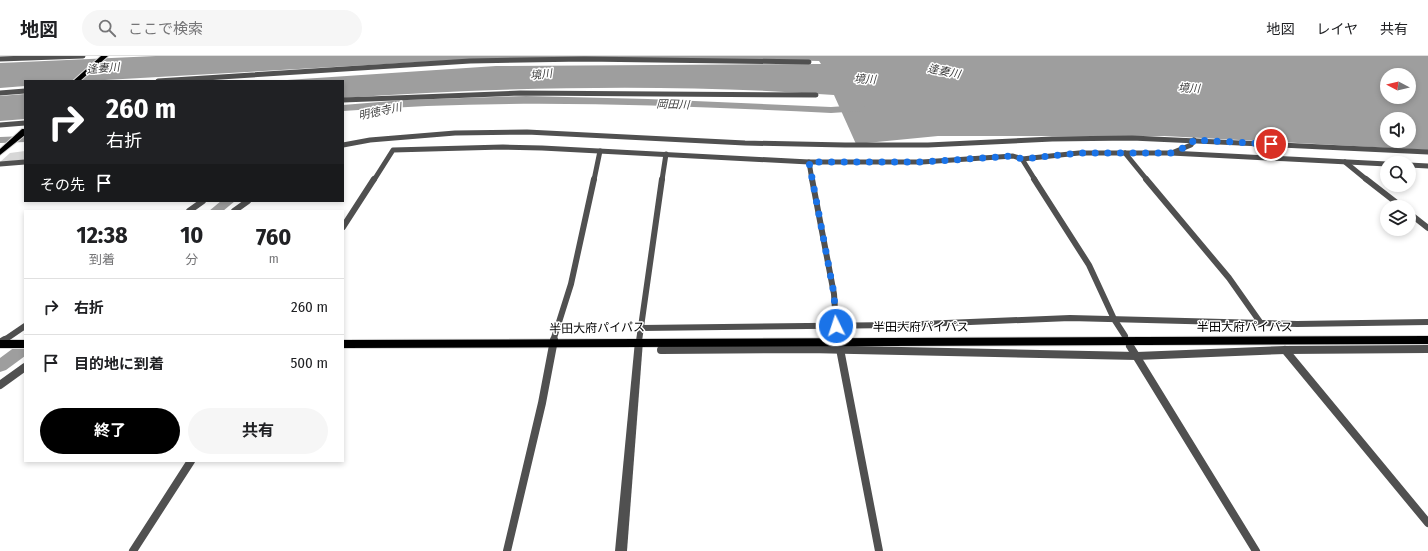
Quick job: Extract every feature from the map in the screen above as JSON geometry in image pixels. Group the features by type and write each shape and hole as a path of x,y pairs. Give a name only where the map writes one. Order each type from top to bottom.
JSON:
{"highway":[{"name":"半田大府パイパス","path":"344,344 639,341 1428,340"},
{"path":"4,344 24,344"}],"main road":[{"path":"77,80 105,56"},
{"path":"84,80 112,56"},
{"path":"0,145 24,125"},
{"path":"0,153 24,132"}],"street":[{"path":"12,59 49,56"},
{"path":"0,59 83,56"},
{"path":"174,80 470,61 584,59 809,62"},
{"path":"0,93 24,91"},
{"path":"344,100 444,94 542,91 816,95"},
{"path":"0,126 24,124"},
{"path":"344,144 370,140 455,133 496,132 845,145 969,144 1052,139 1194,140 1428,152"},
{"path":"1171,153 1190,145 1194,140"},
{"path":"344,225 393,150 503,147 809,162 922,162 1013,156 1022,159 1079,153 1171,153 1380,164"},
{"path":"507,551 542,403 552,342 571,284 600,151"},
{"path":"1124,153 1229,278 1260,322"},
{"path":"621,551 639,341 666,154"},
{"path":"1022,159 1089,265 1114,319 1125,336"},
{"path":"0,164 24,162"},
{"path":"809,162 834,294 836,326"},
{"path":"1345,162 1393,200"},
{"path":"1416,165 1428,166"},
{"path":"190,210 202,202"},
{"path":"235,210 247,202"},
{"path":"1416,218 1428,228"},
{"path":"641,328 836,326 1070,318 1310,324 1428,322"},
{"path":"4,344 24,327"},
{"path":"1130,346 1256,551"},
{"path":"840,349 879,551"},
{"path":"661,350 840,349 1137,356 1285,350 1428,349"},
{"path":"1285,350 1428,523"},
{"path":"0,385 24,368"},
{"path":"133,551 191,462"}],"shaded area":[{"path":"24,151 24,160 0,162 10,153"}],"water":[{"path":"156,56 1428,56 1428,150 1390,148 1416,148 1416,112 1380,112 1380,147 1164,136 938,136 856,144 834,95 711,89 588,88 466,91 344,98 344,80 287,80 496,66 821,64 819,61 732,59 457,60 105,80 24,80 24,86 0,88 0,63"},
{"path":"24,94 24,119 0,121 0,96"}],"waterway":[{"name":"岡田川","path":"344,108 465,100 526,99 709,104 831,110 861,108"},
{"name":"岡田川","path":"0,140 24,139"},
{"name":"明徳寺川","path":"216,210 228,202"},
{"name":"明徳寺川","path":"0,366 24,349"}],"route":[{"path":"836,326 834,294 817,211 809,162 922,162 975,160 1013,156 1022,159 1099,152 1162,154 1180,150 1190,145 1194,140 1271,144"}],"water label":[{"name":"逢妻川","path":"103,68"},
{"name":"逢妻川","path":"944,71"},
{"name":"境川","path":"541,74"},
{"name":"境川","path":"865,79"},
{"name":"境川","path":"1189,88"}]}
